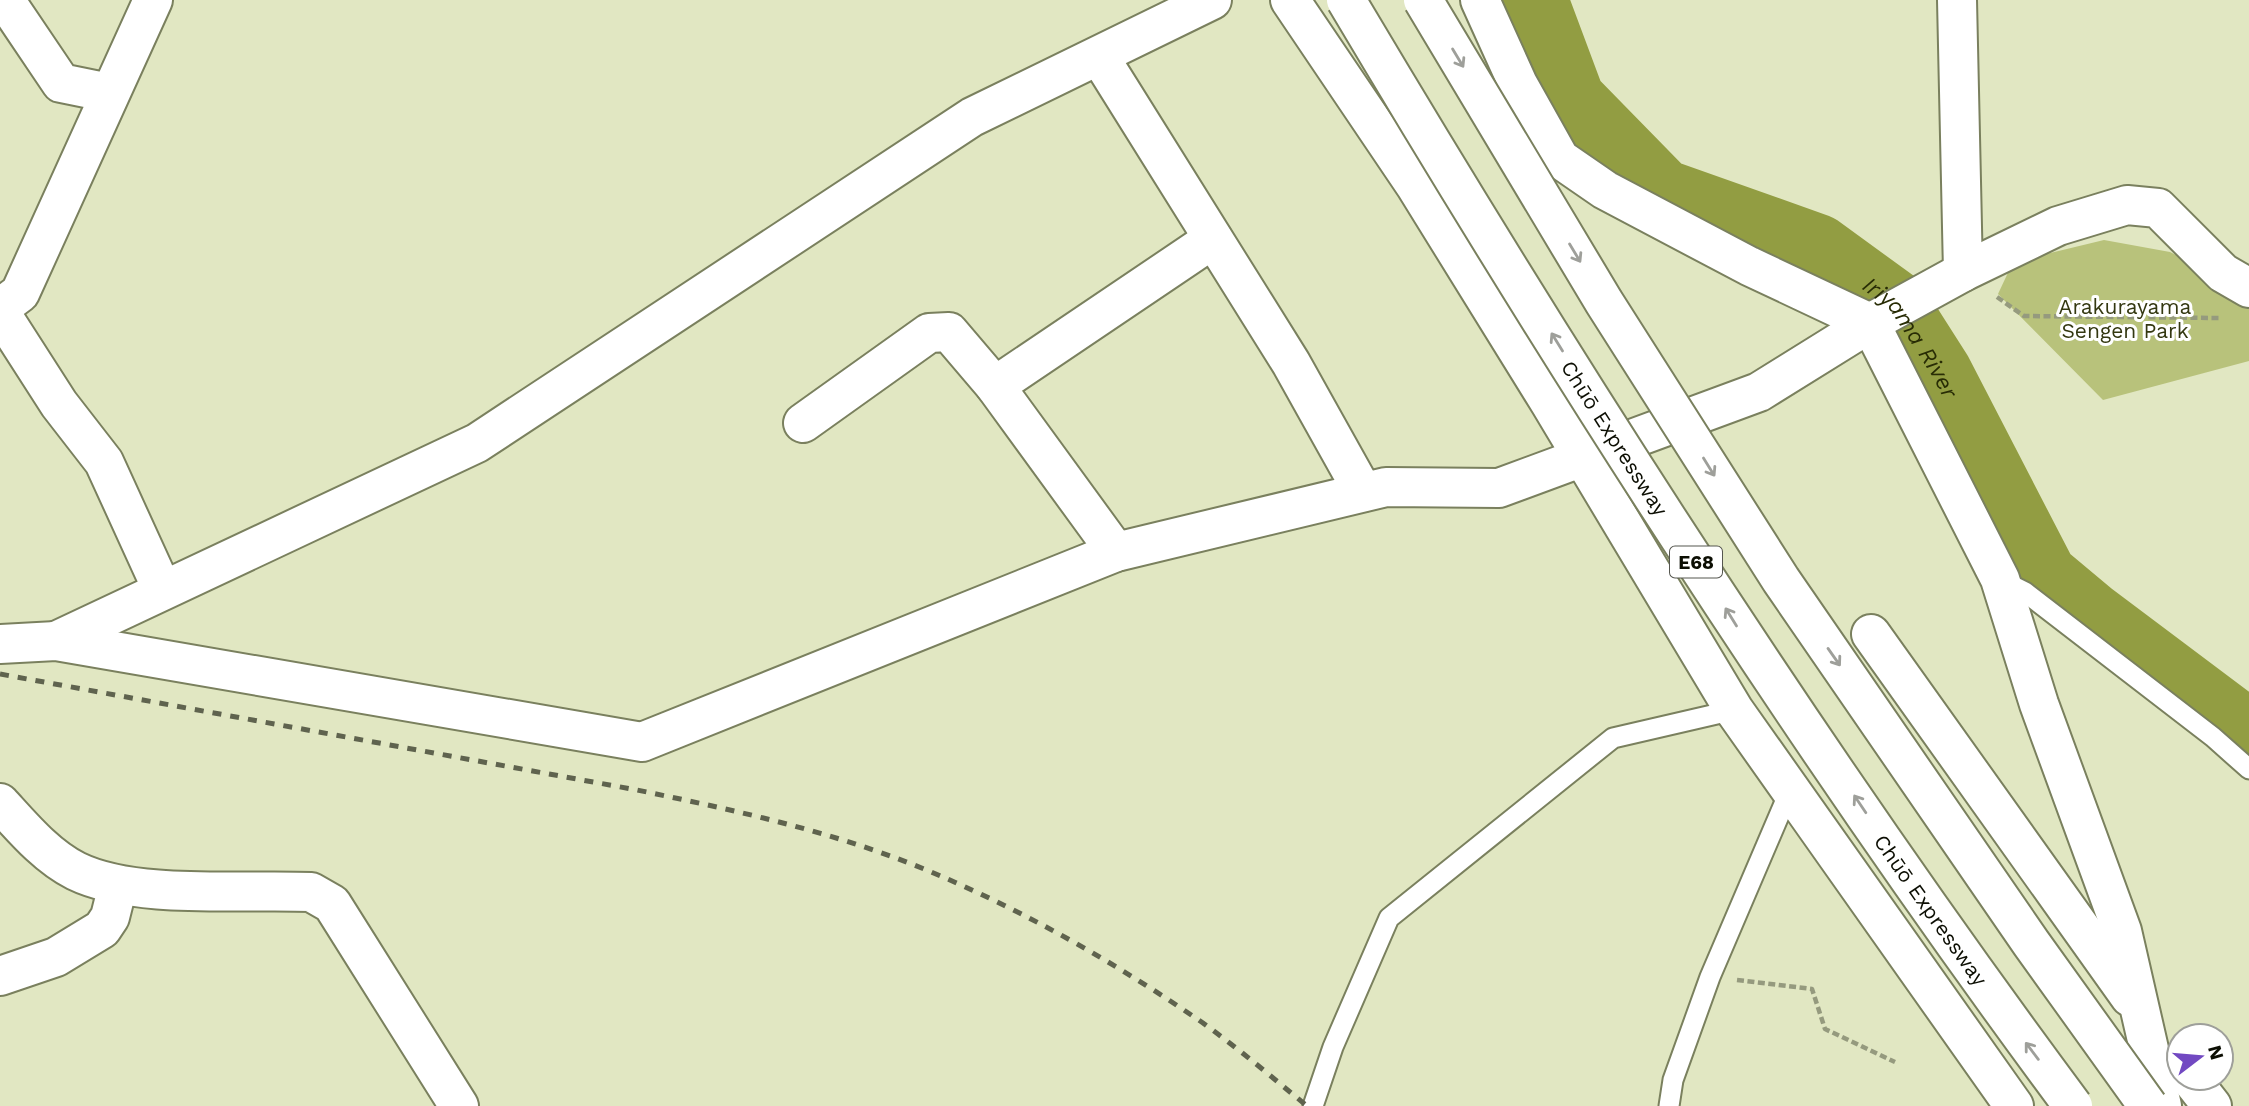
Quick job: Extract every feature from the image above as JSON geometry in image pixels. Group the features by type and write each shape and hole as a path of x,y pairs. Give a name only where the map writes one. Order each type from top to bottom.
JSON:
{"main road":[{"path":"5,0 61,83 110,93"},
{"path":"153,0 20,293 0,310 59,404 104,462 162,589"},
{"path":"57,641 162,589 477,443 972,117 1212,0"},
{"path":"1290,0 1415,185 1734,710 2014,1106"},
{"name":"Chūō Expressway","path":"1346,0 1740,630 1993,998 2073,1106"},
{"path":"1423,0 1604,302 1781,580 2031,943 2148,1106"},
{"path":"1480,0 1518,84 1560,159 1605,190 1749,266 1889,312 2000,579 2039,704 2122,931 2162,1106"},
{"path":"1957,0 1963,272"},
{"path":"1099,56 1291,363 1363,492"},
{"path":"0,644 57,641 642,742 1116,552 1386,486 1499,488 1759,392 1889,312 1963,272 2058,226 2127,205 2158,208 2223,272 2249,288"},
{"path":"995,386 1213,239"},
{"path":"803,423 929,333 949,332 995,386 1116,552"},
{"path":"1871,634 2165,1044"},
{"path":"0,803 35,841 75,871 118,885 311,891 332,904 458,1106"},
{"path":"0,976 56,957 102,929 110,917 118,885"}],"lane":[{"path":"2000,579 2025,592 2213,737 2249,769"},
{"path":"1313,1106 1329,1057 1389,918 1613,738 1734,710"},
{"path":"1669,1106 1673,1080 1710,977 1790,790"}],"path":[{"path":"2024,316 2222,318"},
{"path":"1710,977 1812,989 1825,1029 1895,1062"}],"green space":[{"name":"Arakurayama Sengen Park","path":"2104,240 2170,252 2221,278 2242,305 2249,306 2249,361 2103,400 1998,294 2013,262"}],"waterway":[{"name":"Iriyama River","path":"1535,0 1572,99 1663,192 1818,247 1895,303 1939,372 2044,575 2093,616 2249,733"}],"railway":[{"path":"0,674 637,790 746,814 854,843 960,885 1032,919 1102,958 1203,1023 1307,1106"}]}
